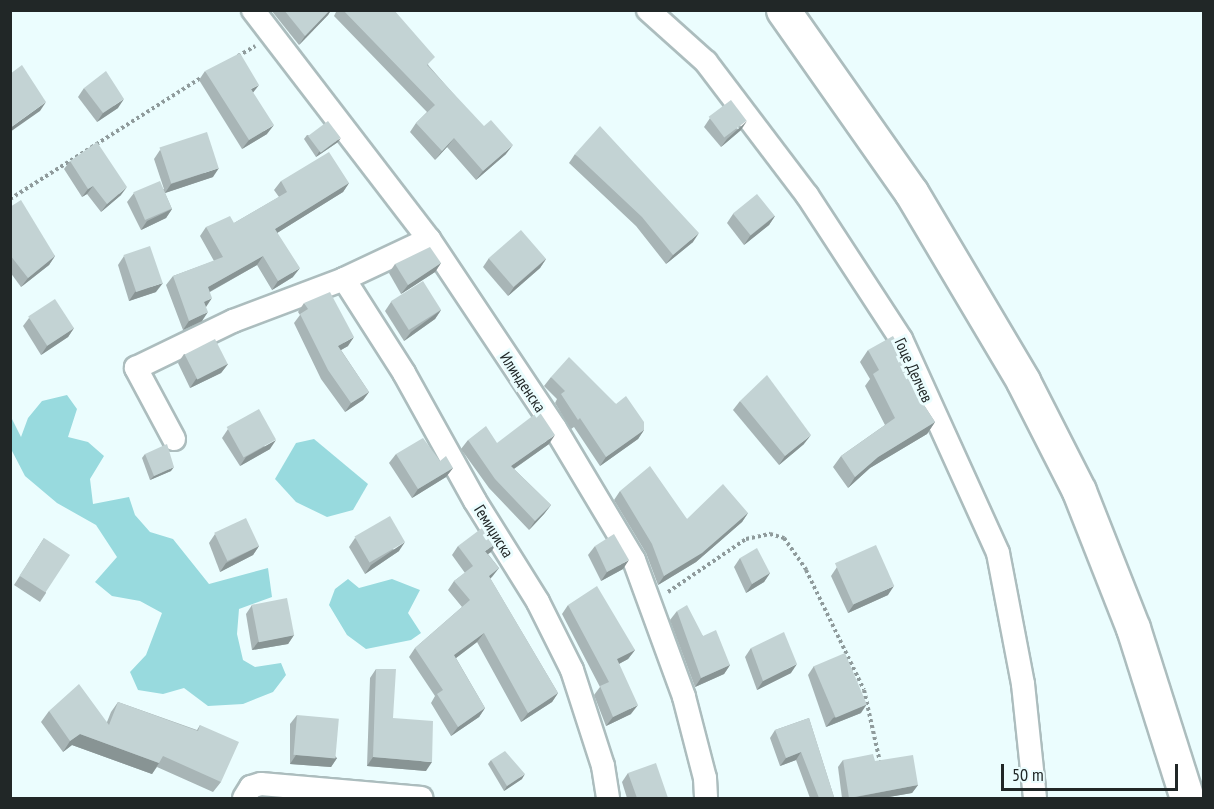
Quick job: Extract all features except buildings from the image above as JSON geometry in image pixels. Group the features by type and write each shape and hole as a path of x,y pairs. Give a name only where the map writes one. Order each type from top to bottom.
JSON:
{"main road":[{"path":"783,10 911,192 1023,381 1074,481 1130,618 1187,798"}],"street":[{"name":"Илинденска","path":"253,10 271,37 429,239 555,428 634,560 684,697 705,778 706,798"},
{"name":"Гоце Делчев","path":"648,10 713,71 807,195 901,339 998,553 1023,684 1035,798"},
{"path":"174,439 136,368 233,321 344,279 429,239"},
{"name":"Гемиџиска","path":"344,279 404,373 475,501 538,602 572,670 603,766 608,798"},
{"path":"244,798 250,787 261,784 421,798"}],"path":[{"path":"231,60 271,37"},
{"path":"10,199 211,72"},
{"path":"650,605 746,539 770,534 784,538 807,570 864,690 881,767"}],"shaded area":[{"path":"67,395 77,409 68,437 88,442 104,456 90,479 93,504 129,497 135,515 150,532 173,539 209,584 268,568 272,597 239,609 237,634 243,660 255,667 281,663 286,675 273,692 243,704 208,706 184,688 163,694 138,690 130,672 146,655 162,613 140,601 112,596 95,582 117,557 96,525 57,503 25,476 11,449 11,417 21,437 28,418 42,401"},
{"path":"314,439 368,484 353,510 327,517 296,502 275,479 296,443"},
{"path":"348,579 359,588 392,579 420,590 408,613 421,633 411,640 366,649 347,635 329,605 335,589"}]}
